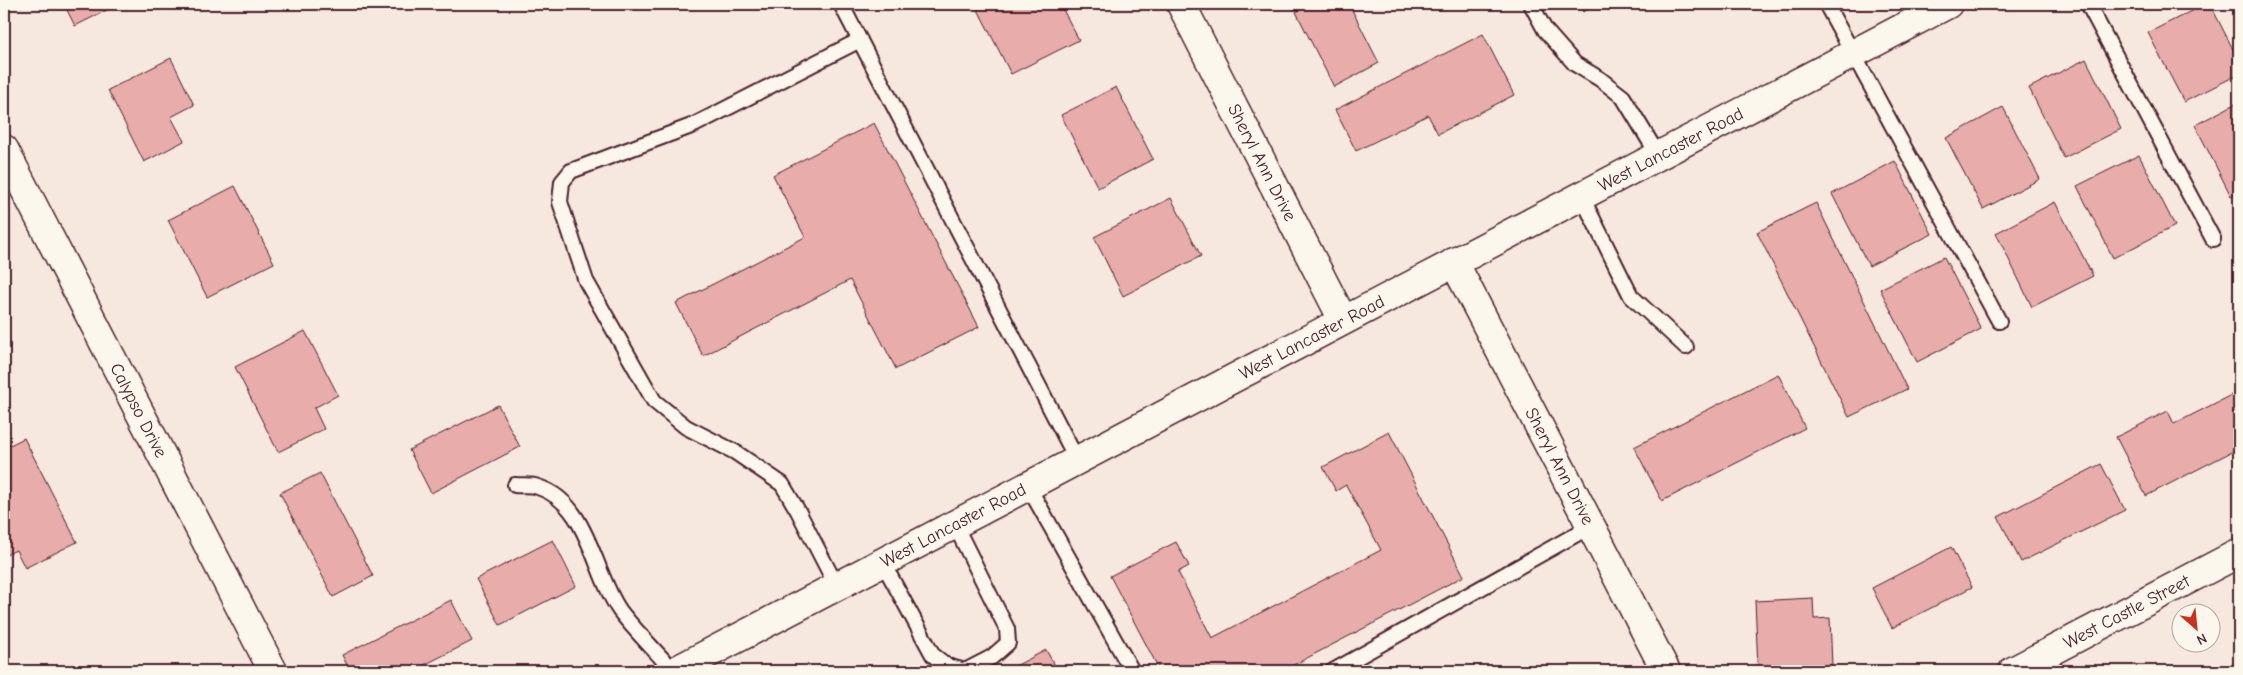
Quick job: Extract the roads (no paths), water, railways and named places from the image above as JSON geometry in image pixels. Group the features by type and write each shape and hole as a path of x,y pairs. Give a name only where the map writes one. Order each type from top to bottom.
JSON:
{"street":[{"name":"Sheryl Ann Drive","path":"1180,4 1343,320"},
{"name":"West Lancaster Road","path":"674,671 1948,4"},
{"name":"Calypso Drive","path":"4,150 273,671"},
{"name":"Sheryl Ann Drive","path":"1454,262 1666,671"},
{"name":"West Castle Street","path":"2012,671 2239,553"}],"lane":[{"path":"841,4 1077,460"},
{"path":"1531,4 1545,30 1574,64 1600,79 1623,97 1658,155"},
{"path":"1826,4 1999,321"},
{"path":"2088,4 2213,239"},
{"path":"837,587 798,510 782,484 735,452 686,427 654,401 586,281 560,202 562,182 571,171 694,125 860,40"},
{"path":"1582,195 1631,296 1686,347"},
{"path":"515,485 538,486 568,506 583,530 610,594 620,610 674,671"},
{"path":"1028,486 1132,671"},
{"path":"883,563 933,655 947,666 966,671 992,657 1008,643 1007,629 955,525"},
{"path":"1333,671 1591,526"}]}
